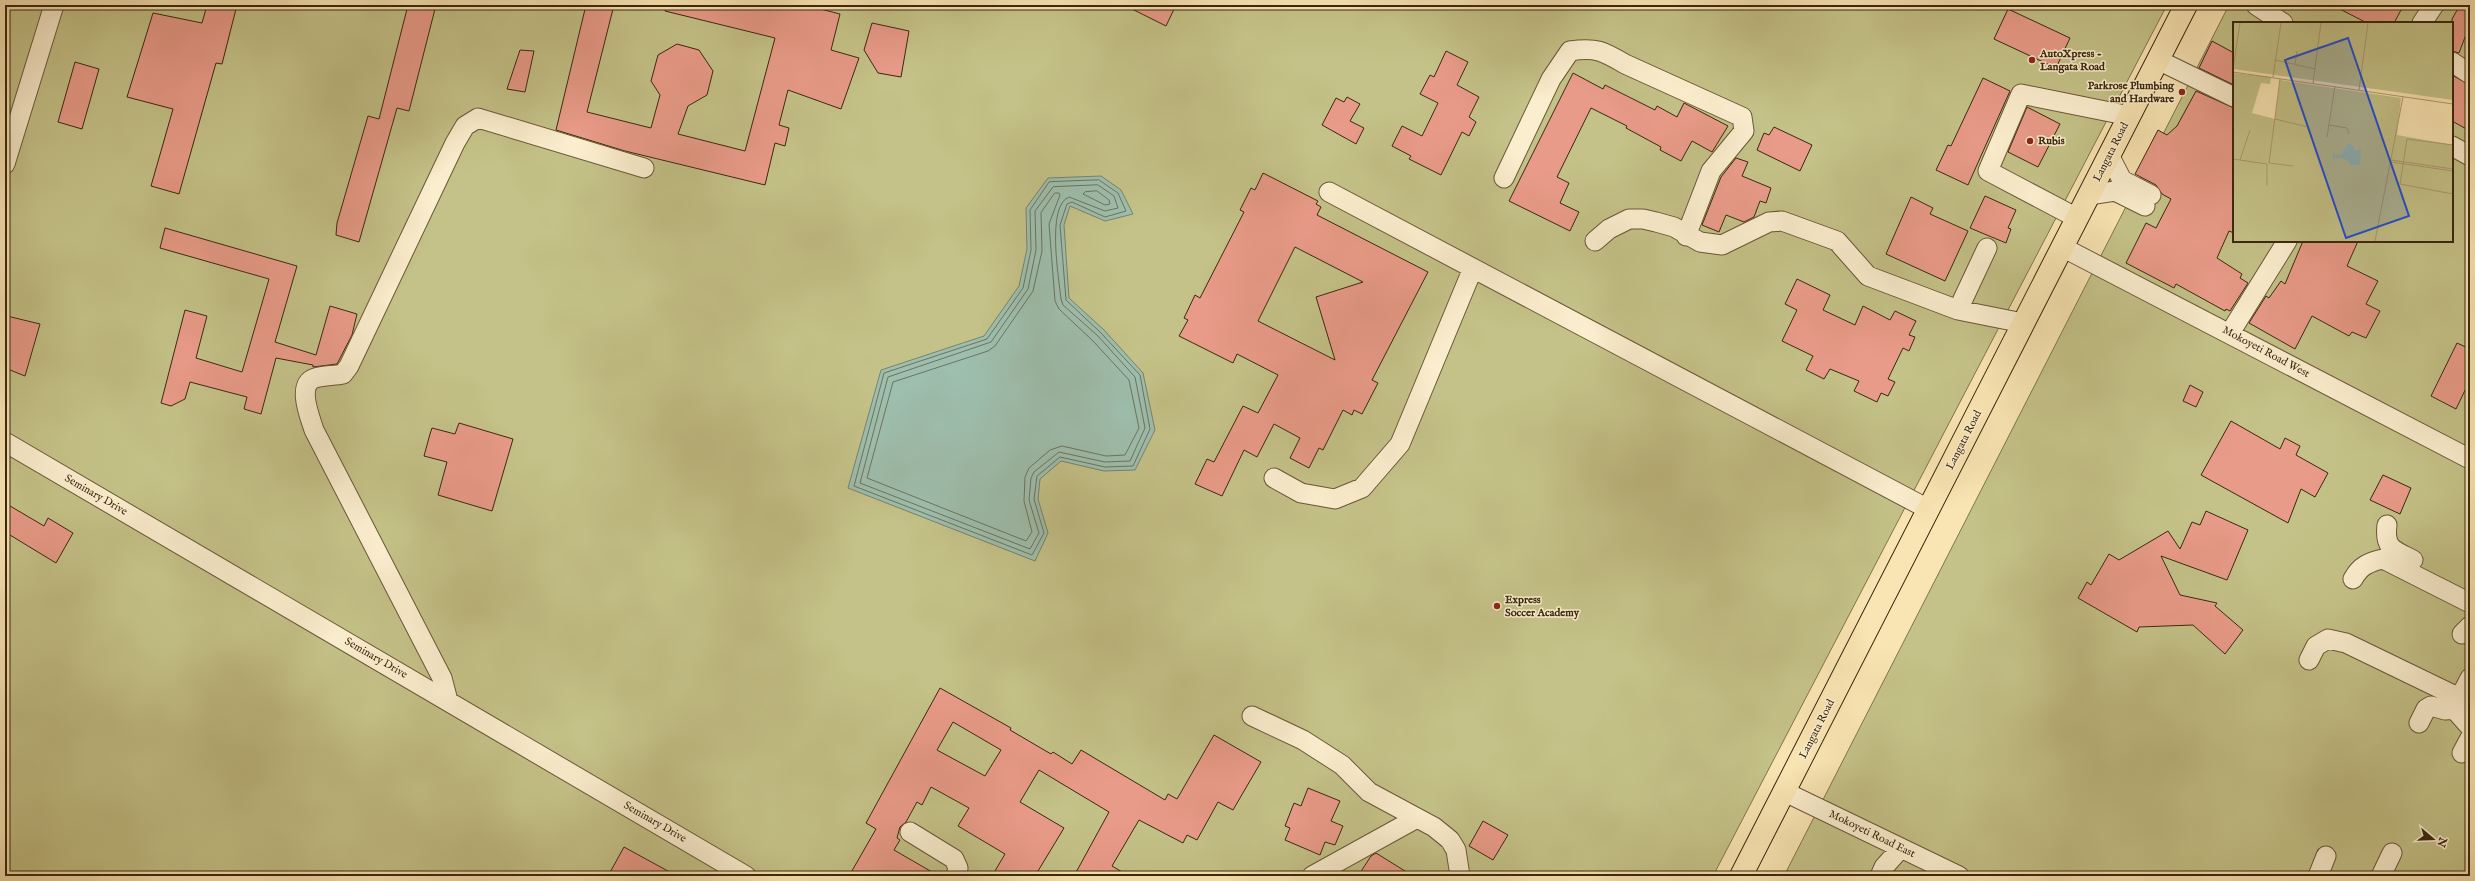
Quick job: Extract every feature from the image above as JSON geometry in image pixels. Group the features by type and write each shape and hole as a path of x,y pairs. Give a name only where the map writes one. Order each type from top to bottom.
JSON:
{"main road":[{"name":"Langata Road","path":"1741,876 2186,5"}],"street":[{"path":"5,164 54,5"},
{"path":"2256,5 2282,22"},
{"path":"2423,22 2434,5"},
{"path":"1504,178 1550,79 1570,51 1589,48 1742,117 1744,130 1711,171 1686,236"},
{"path":"2158,60 2233,96"},
{"path":"2453,63 2470,74"},
{"path":"2077,218 1988,171 2021,94 2130,116"},
{"path":"448,701 442,678 314,430 306,399 306,386 314,378 343,374 349,366 455,143 465,126 478,118 644,168"},
{"path":"2453,147 2470,156"},
{"path":"2089,195 2115,191 2148,200 2122,180 2109,155"},
{"path":"1329,192 1928,509"},
{"path":"1595,241 1609,229 1629,220 1644,219 1674,227 1686,236 1700,242 1722,245 1769,222 1782,221 1837,241 1868,276 1958,310 2023,323"},
{"path":"2230,333 2286,242"},
{"name":"Mokoyeti Road West","path":"2062,247 2470,459"},
{"path":"1958,310 1987,248"},
{"path":"1274,478 1301,493 1335,499 1362,488 1400,444 1473,268"},
{"name":"Seminary Drive","path":"5,442 448,701 723,870 746,876"},
{"path":"2387,525 2385,538 2391,548 2470,590"},
{"path":"2353,579 2358,570 2370,562 2383,560 2470,603"},
{"path":"2308,660 2316,646 2328,639 2340,642 2465,694"},
{"path":"2419,724 2426,709 2431,706 2445,710 2465,694"},
{"path":"2465,694 2470,727"},
{"path":"1252,716 1303,740 1342,765 1369,792 1434,827 1450,840 1456,850 1460,876"},
{"name":"Mokoyeti Road East","path":"1785,792 1958,876"},
{"path":"1312,876 1416,818"},
{"path":"910,832 954,859 958,868 956,876"},
{"path":"1880,876 1884,867 1901,848"},
{"path":"2381,876 2392,853"},
{"path":"2318,876 2326,856"}],"shaded area":[{"path":"5,5 2167,5 1713,876 5,876"},
{"path":"2229,5 2470,5 2470,876 1784,876"}],"water":[{"path":"1101,176 1121,190 1133,214 1105,221 1070,206 1064,225 1069,298 1104,330 1143,373 1155,430 1135,470 1104,471 1061,461 1040,479 1038,499 1048,533 1035,561 848,488 881,370 984,336 1019,286 1027,249 1026,208 1048,178"}],"building":[{"path":"207,5 237,5 222,64 216,63 179,194 151,186 173,109 127,97 153,13 202,23"},
{"path":"408,5 436,5 409,111 397,108 359,242 336,235 337,223 368,116 379,119"},
{"path":"586,5 614,5 587,112 651,128 660,95 651,81 658,55 677,44 699,50 713,71 707,95 688,106 678,134 745,151 775,38 665,11 666,5 805,5 840,14 831,50 859,58 841,109 788,90 779,125 789,128 785,146 775,143 765,185 625,151 556,130"},
{"path":"1124,5 1176,5 1166,26"},
{"path":"2332,5 2392,5 2401,10 2395,22 2365,22"},
{"path":"2460,5 2470,5 2470,24 2459,53 2453,51 2452,19"},
{"path":"2008,9 2070,38 2056,68 1994,39"},
{"path":"872,23 909,31 901,77 878,73 864,50"},
{"path":"2212,41 2233,52 2233,85 2199,68"},
{"path":"520,50 534,51 525,92 507,89"},
{"path":"1446,51 1468,62 1457,85 1479,97 1469,117 1476,122 1469,136 1462,132 1441,175 1409,159 1411,156 1392,146 1402,126 1422,136 1438,103 1420,94 1430,75 1434,77"},
{"path":"75,62 99,69 82,129 58,122"},
{"path":"1573,73 1603,89 1605,85 1655,110 1657,106 1677,117 1684,103 1728,126 1712,152 1692,141 1681,161 1660,150 1661,147 1626,128 1627,126 1591,108 1557,177 1569,183 1560,203 1579,212 1570,231 1509,201"},
{"path":"2453,76 2470,85 2470,131 2453,122"},
{"path":"1983,78 2010,91 1968,185 1936,170 1948,145 1951,146"},
{"path":"2196,91 2233,108 2233,233 2229,231 2217,258 2242,274 2240,278 2248,283 2230,311 2226,309 2225,311 2176,284 2174,288 2126,263 2146,223 2156,228 2171,199 2162,194 2156,185 2135,174 2158,130 2167,135 2177,126"},
{"path":"1347,97 1360,104 1350,121 1364,128 1356,144 1322,125 1336,98 1344,102"},
{"path":"2027,107 2060,124 2038,167 2008,152"},
{"path":"1774,127 1812,145 1800,171 1757,150 1764,133 1769,135"},
{"path":"1736,158 1748,162 1742,176 1771,188 1766,203 1760,201 1754,217 1744,222 1726,215 1719,232 1702,225 1721,177"},
{"path":"1263,173 1318,201 1316,204 1321,207 1317,215 1428,272 1372,380 1378,383 1362,414 1354,410 1352,415 1343,410 1323,450 1319,448 1309,468 1290,458 1300,438 1274,424 1257,457 1244,450 1222,496 1195,484 1207,459 1214,462 1243,406 1258,413 1278,375 1237,354 1233,363 1179,336 1188,320 1184,318 1195,295 1200,298 1244,212 1240,210 1251,188 1255,190","holes":["1295,247 1363,282 1316,297 1335,360 1258,321"]},
{"path":"1985,196 2016,210 2008,228 2011,229 2006,243 1970,228"},
{"path":"1911,197 1933,208 1930,214 1968,231 1945,281 1886,254"},
{"path":"165,228 297,266 275,342 316,355 330,306 357,314 352,335 337,364 313,367 313,365 276,358 261,414 244,409 247,397 190,382 185,399 171,406 161,403 185,310 207,316 196,358 242,372 269,279 160,248"},
{"path":"2303,242 2358,242 2347,266 2378,281 2366,304 2380,311 2366,338 2352,332 2349,336 2312,316 2295,349 2249,323 2266,296 2269,298 2281,281 2285,284"},
{"path":"1797,279 1830,295 1823,310 1855,325 1863,306 1890,320 1895,311 1916,321 1909,335 1915,337 1909,351 1903,348 1888,379 1895,382 1888,396 1881,393 1877,402 1854,391 1859,381 1830,369 1824,379 1806,370 1813,356 1782,341 1797,310 1785,304"},
{"path":"7,316 40,324 25,376 5,368"},
{"path":"2457,343 2470,349 2470,380 2456,409 2431,396"},
{"path":"2190,385 2203,392 2196,407 2183,401"},
{"path":"2231,421 2280,449 2285,438 2300,446 2296,455 2328,473 2315,497 2301,489 2288,523 2201,475"},
{"path":"459,423 513,439 492,511 438,495 447,462 424,456 430,434 432,428 455,434"},
{"path":"2383,475 2411,488 2400,514 2370,500"},
{"path":"5,503 44,526 48,518 73,533 56,563 5,532"},
{"path":"2206,511 2248,530 2227,580 2161,556 2180,595 2217,603 2215,606 2243,630 2225,654 2193,625 2139,627 2137,632 2078,598 2087,582 2091,585 2109,554 2119,560 2168,531 2180,549 2192,522 2200,525"},
{"path":"940,688 1011,728 1010,730 1051,754 1053,752 1072,764 1081,750 1165,800 1168,794 1177,799 1214,735 1261,762 1233,810 1218,802 1197,840 1187,835 1183,843 1139,820 1112,866 1129,876 1074,876 1109,812 1039,770 1020,802 1064,828 1035,876 992,876 1005,854 958,826 969,808 931,787 922,805 917,802 906,822 900,827 897,838 900,840 894,850 939,876 849,876 876,829 866,823","holes":["953,722 1001,750 985,776 937,750"]},
{"path":"1308,788 1340,801 1331,821 1343,826 1335,845 1325,842 1320,855 1285,840 1290,828 1285,826 1294,803 1301,806"},
{"path":"1483,821 1508,835 1493,860 1469,846"},
{"path":"624,847 677,876 608,876"},
{"path":"1376,853 1413,876 1358,876 1371,856"}],"place":[{"name":"AutoXpress - Langata Road","path":"2032,60"},
{"name":"Parkrose Plumbing and Hardware","path":"2182,92"},
{"name":"Rubis","path":"2030,141"},
{"name":"Express Soccer Academy","path":"1497,606"}]}
